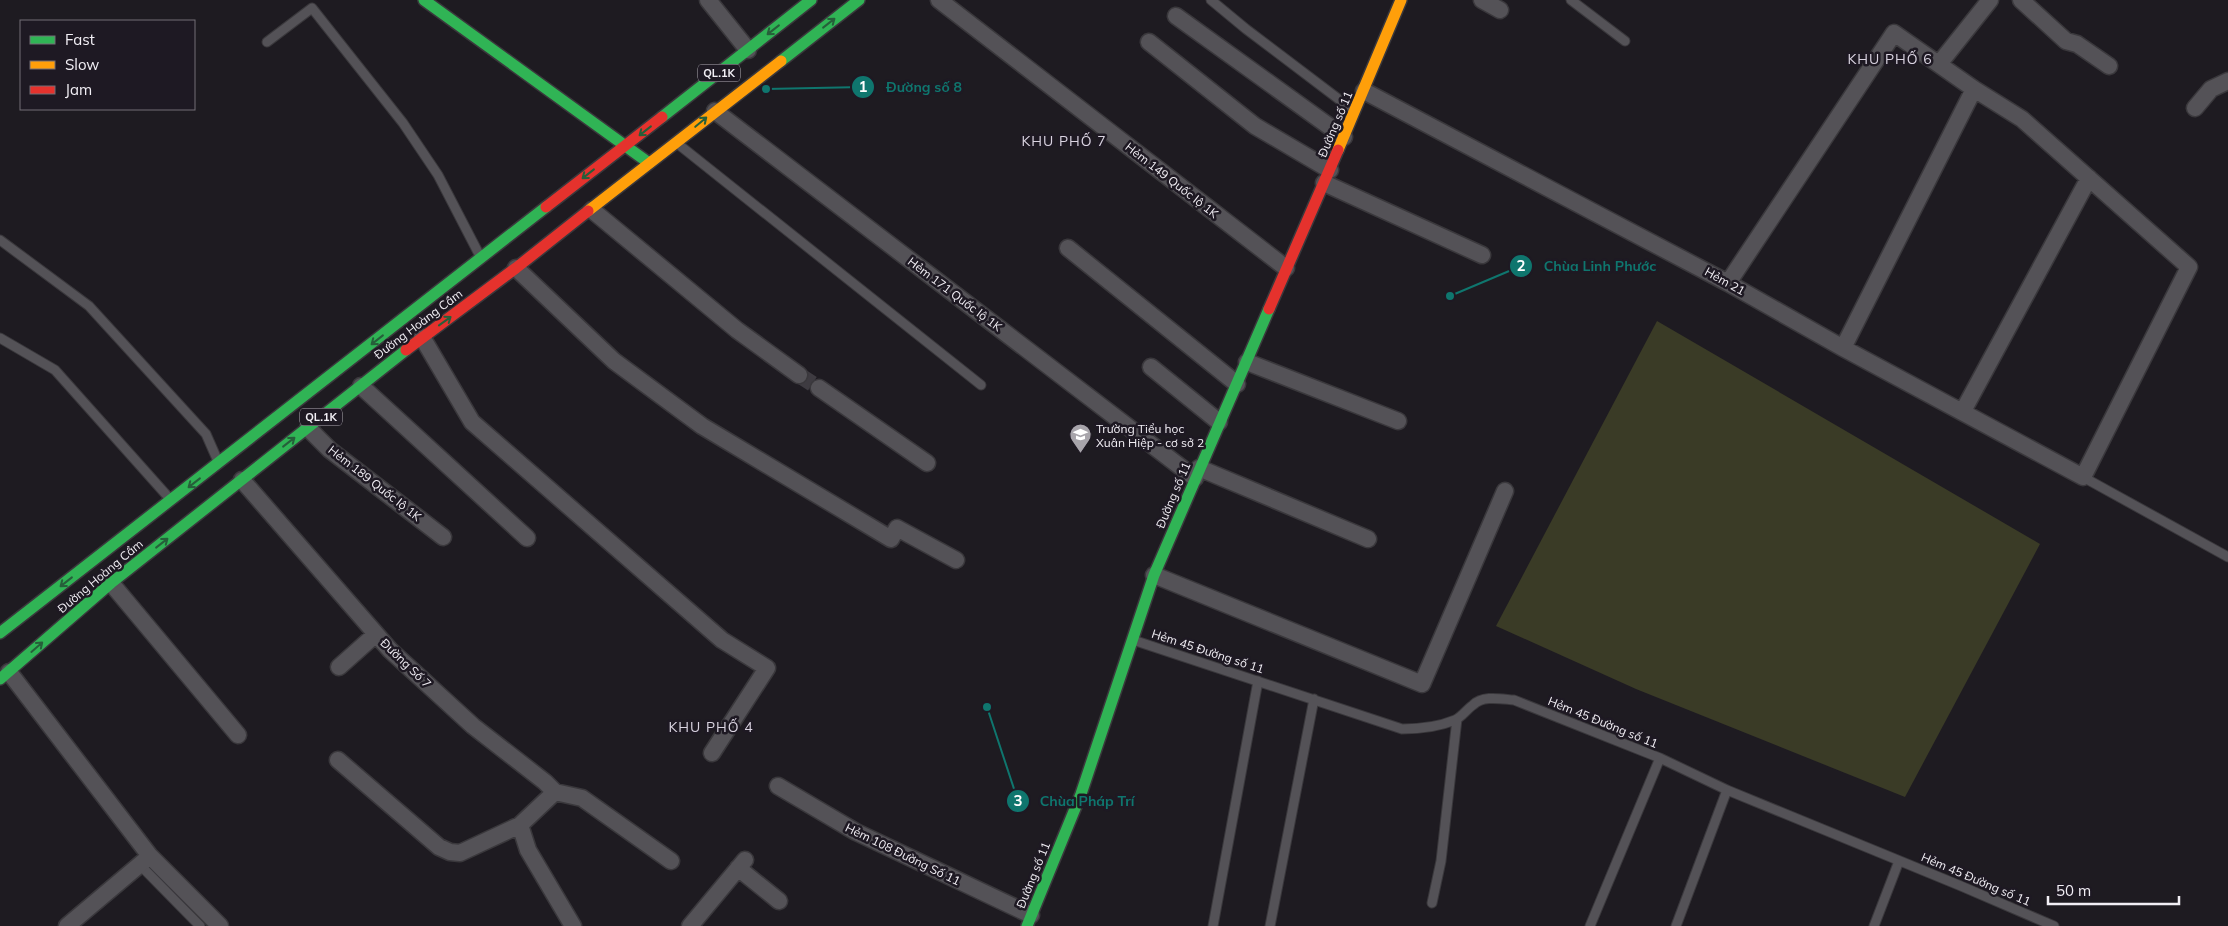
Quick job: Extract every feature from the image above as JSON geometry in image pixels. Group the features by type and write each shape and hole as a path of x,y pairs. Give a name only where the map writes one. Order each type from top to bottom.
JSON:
{"main road":[{"path":"425,0 627,145 648,163"},
{"name":"Đường Hoàng Cầm","path":"0,633 172,501 811,0"},
{"name":"Đường Hoàng Cầm","path":"5,675 111,583 422,337 592,210 715,110 859,0"},
{"name":"Đường số 11","path":"1029,921 1080,794 1154,575 1364,91 1401,0"}],"street":[{"path":"708,0 748,50"},
{"name":"Hẻm 149 Quốc lộ 1K","path":"939,0 1286,268"},
{"path":"1482,0 1500,10"},
{"path":"1938,64 1990,0"},
{"path":"2021,0 2066,41 2077,44 2109,66"},
{"path":"1176,16 1344,137"},
{"path":"1728,283 1894,33 1974,89 2022,119 2189,267 2083,477"},
{"path":"1149,42 1255,126 1327,177 1482,255"},
{"path":"2195,108 2211,89 2228,81"},
{"path":"1843,348 1974,89"},
{"name":"Hẻm 21","path":"1364,91 1728,283 1843,348 2083,477"},
{"name":"Hẻm 171 Quốc lộ 1K","path":"715,110 1197,473 1368,539"},
{"path":"1963,411 2089,178"},
{"path":"592,210 737,330 800,375"},
{"path":"1068,248 1237,384"},
{"path":"516,268 614,361 702,426 890,539 897,528 956,560"},
{"path":"422,337 472,422 722,640 767,668 712,753"},
{"path":"1247,362 1398,421"},
{"path":"1151,367 1219,422"},
{"path":"361,386 526,538"},
{"path":"819,388 927,463"},
{"name":"Hẻm 189 Quốc lộ 1K","path":"308,428 330,450 444,536"},
{"name":"Đường Số 7","path":"242,480 390,650 473,726 545,782 555,792"},
{"path":"1154,575 1422,684 1505,491"},
{"path":"111,583 238,735"},
{"path":"339,667 376,634"},
{"path":"5,675 145,860 220,926"},
{"path":"338,760 439,847 450,852 460,852 520,826 555,792 582,798 671,861"},
{"name":"Hẻm 108 Đường Số 11","path":"778,786 856,832 1029,921"},
{"path":"520,826 528,850 573,926"},
{"path":"67,926 145,860"},
{"path":"690,926 742,864 779,901"}],"lane":[{"path":"1211,0 1246,29 1355,111"},
{"path":"1571,0 1625,41"},
{"path":"267,42 312,8 403,123 438,175 481,258"},
{"path":"676,143 981,385"},
{"path":"0,240 89,306 206,434 219,464"},
{"path":"0,338 55,370 172,501"},
{"path":"2083,477 2228,557"},
{"name":"Hẻm 45 Đường số 11","path":"1132,639 1402,729 1421,729 1457,719 1475,702 1492,698 1514,700 1660,758 1727,790 2054,926"},
{"path":"1213,926 1258,681"},
{"path":"1270,926 1314,699"},
{"path":"1432,903 1441,861 1457,719"},
{"path":"1590,926 1660,758"},
{"path":"1676,926 1727,790"},
{"path":"145,860 200,926"},
{"path":"1874,926 1898,861"}],"green space":[{"path":"1657,321 2040,544 1905,797 1636,689 1496,626"}],"tunnel":[{"path":"799,375 819,388"}],"traffic: fast":[{"path":"424,0 649,163"},
{"path":"662,117 811,0"},
{"path":"781,61 859,0"},
{"path":"0,633 546,207"},
{"path":"1027,926 1081,794 1154,575 1269,309"},
{"path":"0,679 111,583 406,350"}],"traffic: slow":[{"path":"1338,150 1401,0"},
{"path":"588,211 781,61"}],"traffic: jam":[{"path":"546,207 662,117"},
{"path":"1269,309 1338,150"},
{"path":"406,350 516,268 588,211"}],"place":[{"name":"Đường số 8","path":"766,89"},
{"name":"Chùa Linh Phước","path":"1450,296"},
{"name":"Trường Tiểu học Xuân Hiệp - cơ sở 2","path":"1080,454"},
{"name":"Chùa Pháp Trí","path":"987,707"}],"district":[{"name":"KHU PHỐ 6","path":"1890,59"},
{"name":"KHU PHỐ 7","path":"1064,141"},
{"name":"KHU PHỐ 4","path":"711,727"}]}
